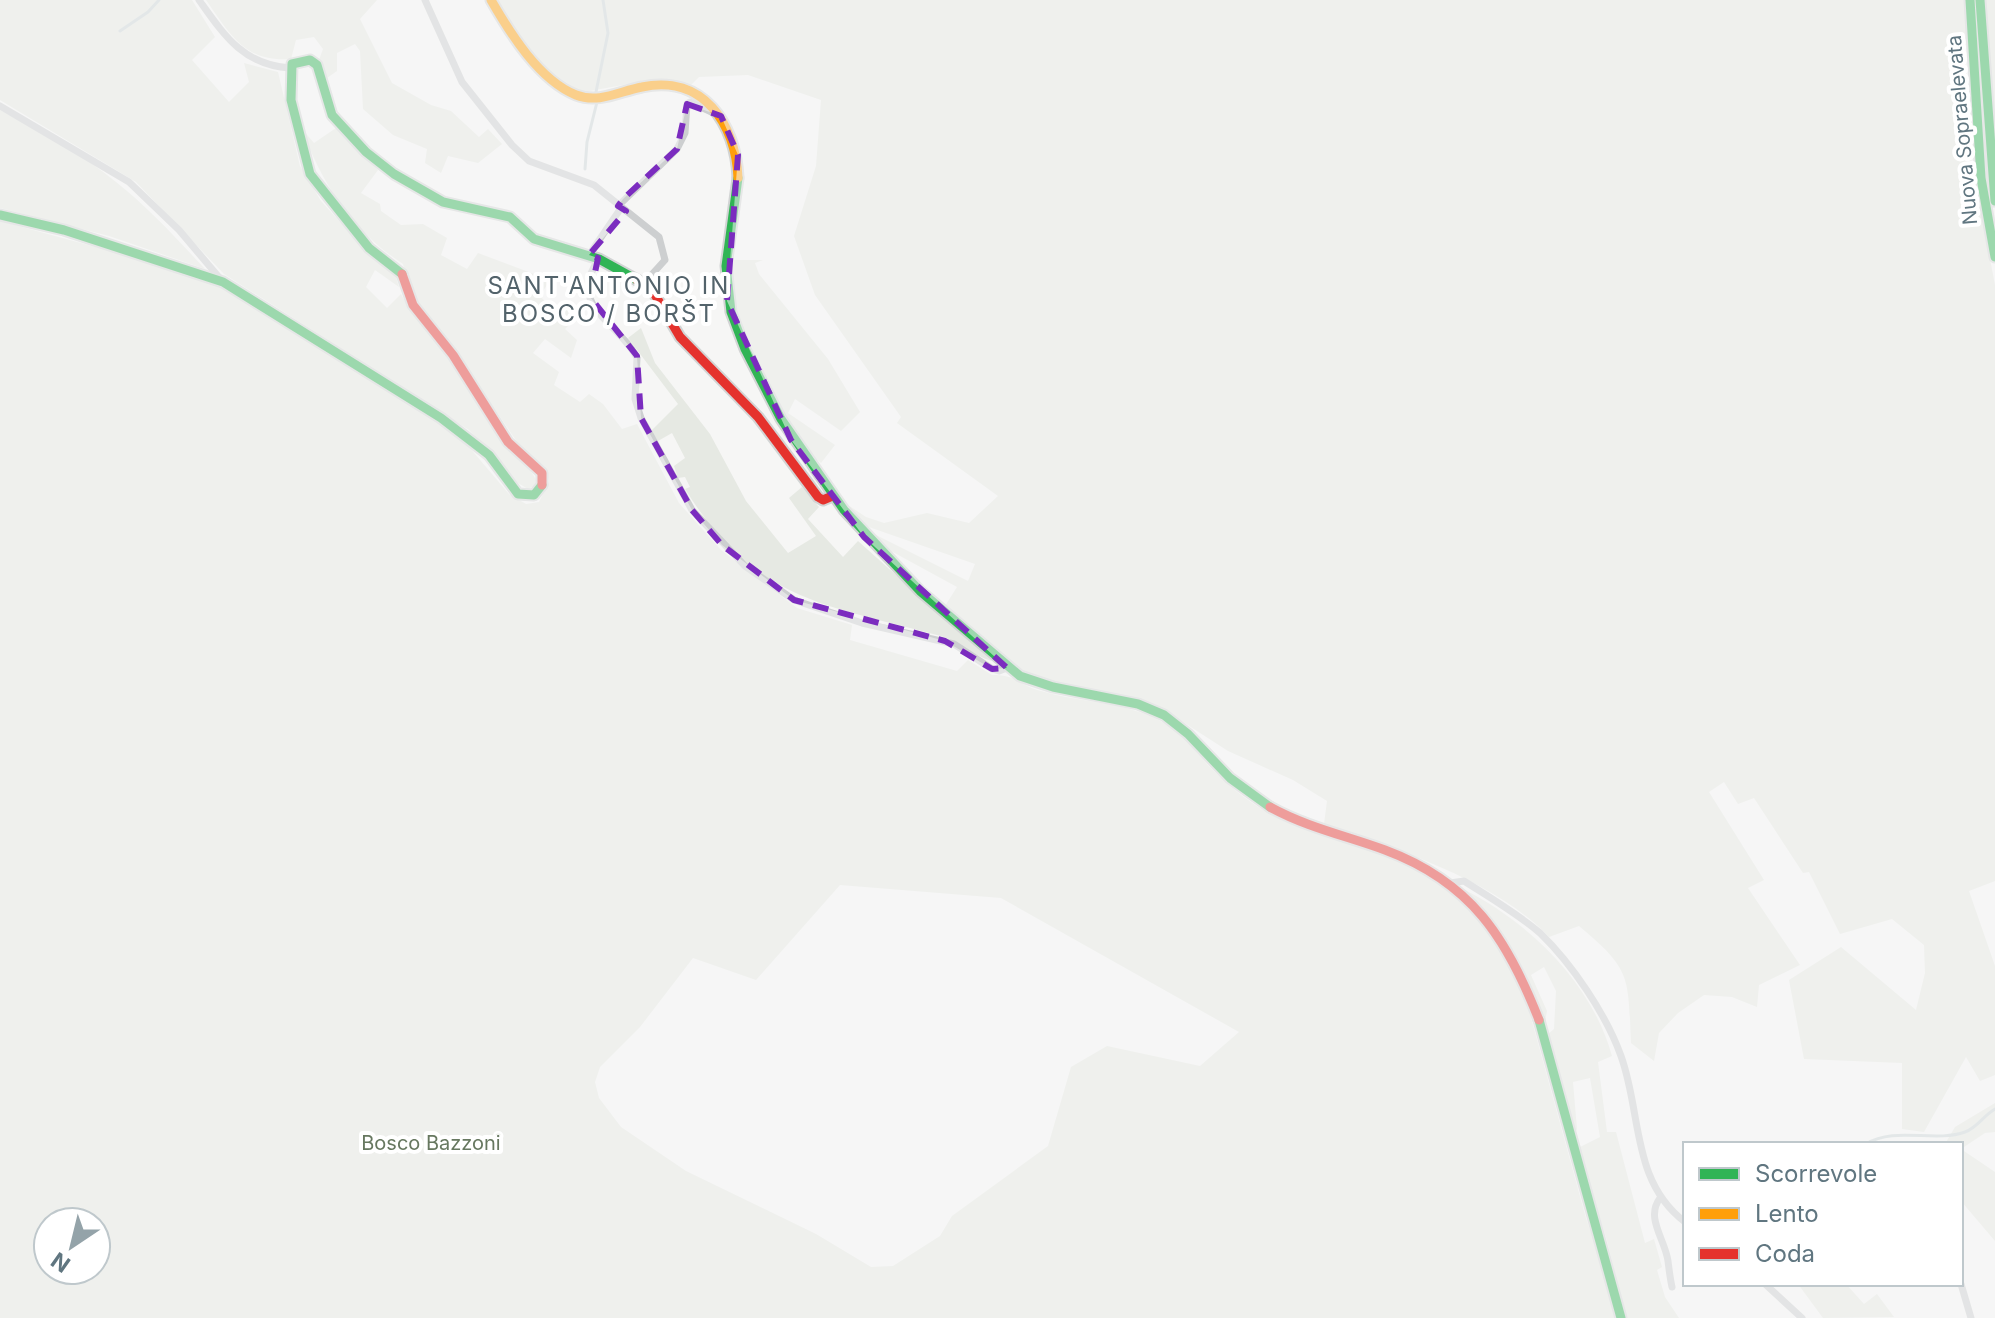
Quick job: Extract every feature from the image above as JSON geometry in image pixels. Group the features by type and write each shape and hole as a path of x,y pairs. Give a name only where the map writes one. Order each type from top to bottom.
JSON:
{"main road":[{"path":"491,0 526,53 577,96 593,98 644,86 667,86 701,96 721,116 738,155 727,301 757,373 791,440 830,497 883,557 1007,668 1042,685 1129,703 1166,716 1179,725 1233,781 1274,809 1409,858 1450,883 1495,928 1517,964 1533,1000 1621,1318"},
{"name":"Nuova Sopraelevata","path":"1970,0 1995,201"},
{"name":"Nuova Sopraelevata","path":"1980,0 1976,41 1981,178 1995,257"},
{"path":"0,215 89,237 223,282 441,418 489,455 518,494 526,497 539,492 542,473 508,442 448,347 413,305 402,273 369,248 310,174 295,125 290,68 296,61 304,60 317,65 332,115 366,152 394,174 443,202 510,217 534,239 594,257 645,282 680,337 765,425 818,497 823,500 830,497"}],"street":[{"path":"199,0 227,38 247,57 269,66 290,68"},
{"path":"425,0 462,82 512,145 529,161 586,180 659,237 665,260 645,282"},
{"path":"721,116 690,102 687,104 685,133 677,149 620,207 594,257 588,292 602,318 635,353 637,410 692,510 745,566 794,600 862,623 945,641 992,669 999,671 1007,668"},
{"path":"0,106 129,182 179,230 223,282"},
{"path":"1450,883 1464,881 1532,928 1576,979 1621,1056 1636,1115 1643,1165 1660,1198 1683,1220"},
{"path":"1660,1198 1655,1209 1655,1221 1668,1259 1672,1287"},
{"path":"1767,1286 1801,1318"},
{"path":"1962,1286 1971,1318"}],"highlighted area":[{"path":"687,104 721,116 738,155 727,301 791,440 864,537 1007,668 992,669 945,641 794,600 722,545 692,510 641,418 637,356 590,297 598,258 589,255 626,211 618,206 623,199 677,149"}],"green space":[{"path":"0,0 192,0 215,37 192,60 229,102 249,82 244,63 278,72 300,166 321,201 370,255 395,274 399,287 375,270 366,287 387,308 401,294 449,353 500,438 533,474 536,480 534,486 528,489 518,483 469,430 224,274 136,182 0,100"},
{"path":"206,0 377,0 360,19 392,83 431,105 451,111 479,137 488,129 502,144 478,163 448,156 441,173 425,163 427,149 393,135 363,109 360,51 355,44 337,53 337,71 327,78 319,60 323,49 314,37 296,40 291,59 262,56 250,51 231,35"},
{"path":"497,0 1995,0 1995,147 1987,41 1963,41 1967,96 1964,123 1995,285 1995,881 1969,891 1995,966 1995,1075 1980,1081 1966,1057 1924,1132 1902,1129 1902,1063 1804,1059 1789,980 1841,947 1916,1010 1925,973 1924,945 1892,919 1840,934 1809,872 1803,873 1754,798 1738,804 1724,782 1709,792 1764,880 1748,888 1800,965 1759,985 1757,1007 1732,997 1704,995 1678,1013 1659,1033 1654,1061 1631,1043 1627,989 1618,965 1579,926 1549,937 1501,899 1444,868 1324,824 1327,801 1293,780 1228,751 1169,713 1021,673 945,606 957,587 891,551 868,531 968,581 975,564 866,526 854,518 839,499 866,517 884,523 927,513 969,523 998,496 897,423 901,417 815,295 794,236 816,166 821,100 748,75 699,77 689,87 651,80 584,92 556,76 533,54"},
{"path":"0,110 103,171 151,213 205,269 109,236 0,208"},
{"name":"Bosco Bazzoni","path":"336,128 378,170 361,193 380,204 381,211 401,225 423,224 447,238 441,255 467,269 478,253 550,280 540,296 557,314 565,307 580,314 565,329 577,340 571,358 545,339 533,353 559,372 554,385 580,402 589,394 603,404 622,429 637,424 679,503 721,550 797,608 852,625 850,640 957,671 968,660 992,675 1012,678 1041,691 1144,714 1175,730 1229,785 1270,814 1299,827 1391,856 1435,880 1454,895 1486,929 1524,992 1586,1218 1611,1291 1615,1318 0,1318 0,221 195,274 418,408 469,447 509,494 526,504 539,502 549,481 545,467 524,452 448,341 423,312 411,294 403,264 369,237 341,205 319,169 302,129 314,143","holes":["840,885 1001,898 1239,1032 1200,1066 1107,1046 1071,1067 1048,1146 952,1216 940,1236 893,1266 871,1267 816,1234 686,1171 621,1127 599,1098 595,1082 600,1067 640,1027 693,958 756,980"]},
{"path":"732,260 763,260 755,263 759,274 828,359 860,412 841,431 795,399 788,413 835,445 821,463 800,445 738,320 731,284"},
{"path":"641,328 655,363 710,434 746,501 788,553 816,536 789,498 802,487 819,507 808,519 843,557 858,541 992,661 945,637 859,615 794,592 765,576 737,554 711,526 685,489 690,487 685,477 678,478 674,466 685,458 672,433 658,441 651,431 678,404 628,338"},
{"path":"1463,889 1511,919 1555,958 1590,1004 1603,1029 1612,1056 1598,1062 1607,1132 1616,1132 1645,1243 1654,1239 1662,1267 1657,1270 1665,1297 1679,1318 1626,1318 1607,1241 1578,1148 1600,1137 1590,1078 1573,1082 1577,1129 1574,1136 1547,1035 1554,1029 1556,991 1544,967 1531,975 1547,1011 1544,1026 1531,987 1514,952 1491,919"},
{"path":"1995,1103 1995,1132 1985,1133 1963,1148 1963,1142 1946,1142 1955,1127"},
{"path":"1963,1150 1995,1172 1995,1241 1963,1203"},
{"path":"1799,1286 1848,1286 1864,1304 1877,1294 1894,1317 1823,1318"}],"waterway":[{"path":"120,31 148,12 159,0"},
{"path":"596,92 608,33 603,0"},
{"path":"585,169 587,142 597,102"},
{"path":"1870,1142 1889,1136 1941,1136 1965,1132 1995,1109"}],"traffic: fast":[{"path":"1970,0 1981,178 1995,257"},
{"path":"1980,0 1995,201"},
{"path":"402,274 369,248 310,174 291,100 292,64 310,60 317,65 332,115 366,152 394,174 443,202 510,217 534,239 599,259 637,280"},
{"path":"738,178 726,266 731,312 745,349 781,419 844,510 920,591 1020,676 1053,687 1138,704 1164,715 1188,734 1230,778 1270,807"},
{"path":"0,215 64,230 223,282 441,418 489,455 518,494 534,495 542,485"},
{"path":"1539,1020 1621,1318"}],"traffic: slow":[{"path":"491,0 516,41 538,67 576,95 593,98 664,85 682,88 699,96 723,122 731,139 738,178"}],"traffic: jam":[{"path":"402,274 413,305 453,355 508,442 542,473 542,485"},
{"path":"637,280 651,288 680,337 758,417 818,497 823,500 830,497"},
{"path":"1270,807 1312,826 1415,863 1463,896 1482,916 1514,963 1539,1020"}],"district":[{"name":"SANT'ANTONIO IN BOSCO / BORŠT","path":"609,299"}]}
